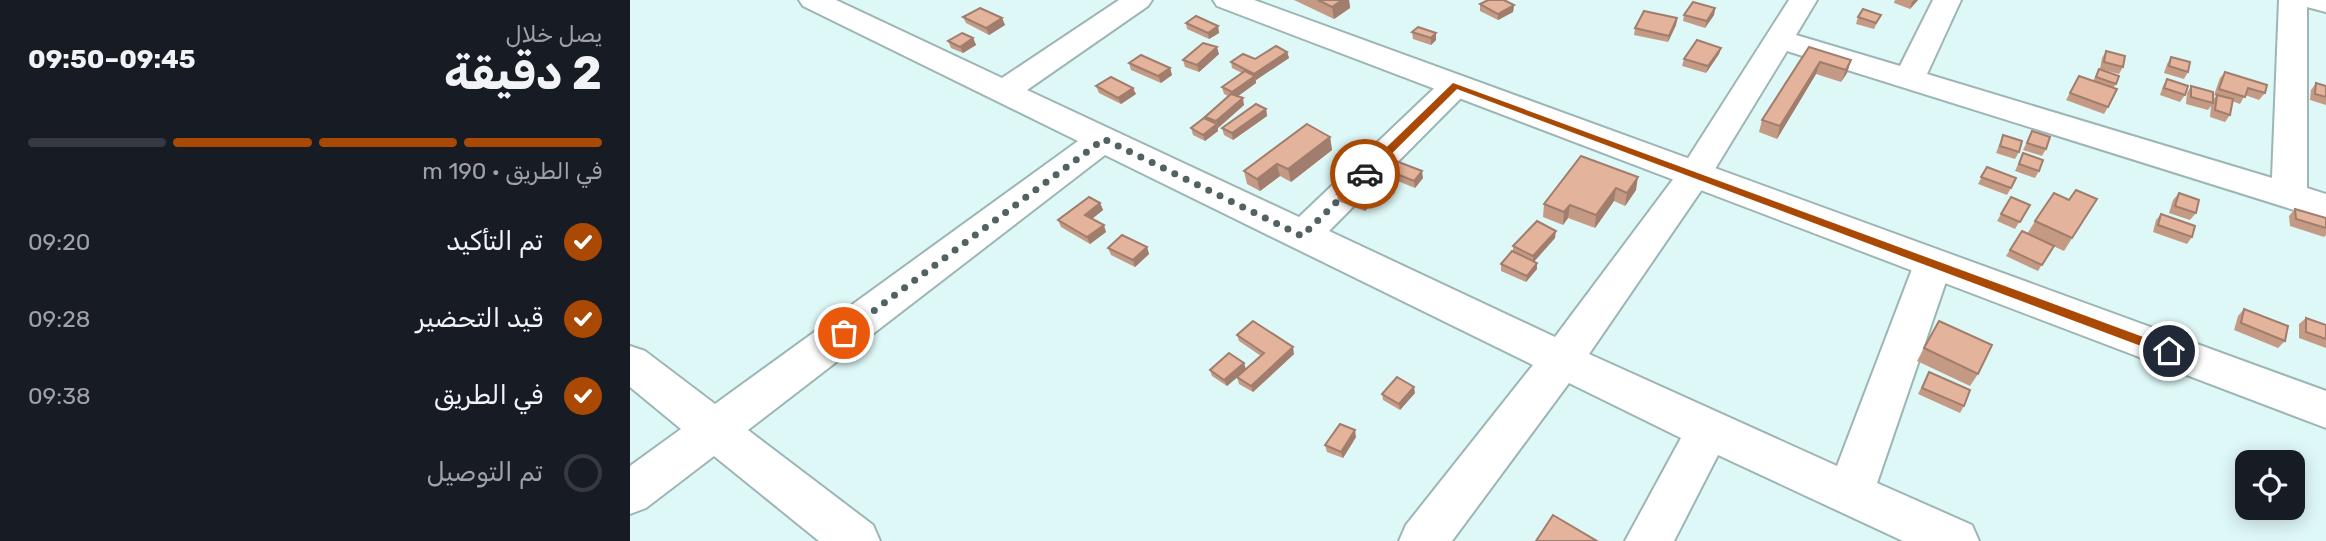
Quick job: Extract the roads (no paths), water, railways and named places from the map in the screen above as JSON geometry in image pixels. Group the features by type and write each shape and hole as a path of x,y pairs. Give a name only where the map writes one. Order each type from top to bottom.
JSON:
{"street":[{"path":"813,0 1708,430 1955,541"},
{"path":"1004,91 1138,0"},
{"path":"1227,0 2326,410"},
{"path":"1423,541 1562,360 1695,174 1803,0"},
{"path":"1909,79 1947,0"},
{"path":"2289,196 2292,0"},
{"path":"2312,0 2326,3"},
{"path":"1779,39 2326,207"},
{"path":"1302,236 1456,85"},
{"path":"630,493 1104,139"},
{"path":"1850,493 1933,264"},
{"path":"630,363 856,541"},
{"path":"1649,541 1708,430"}]}
